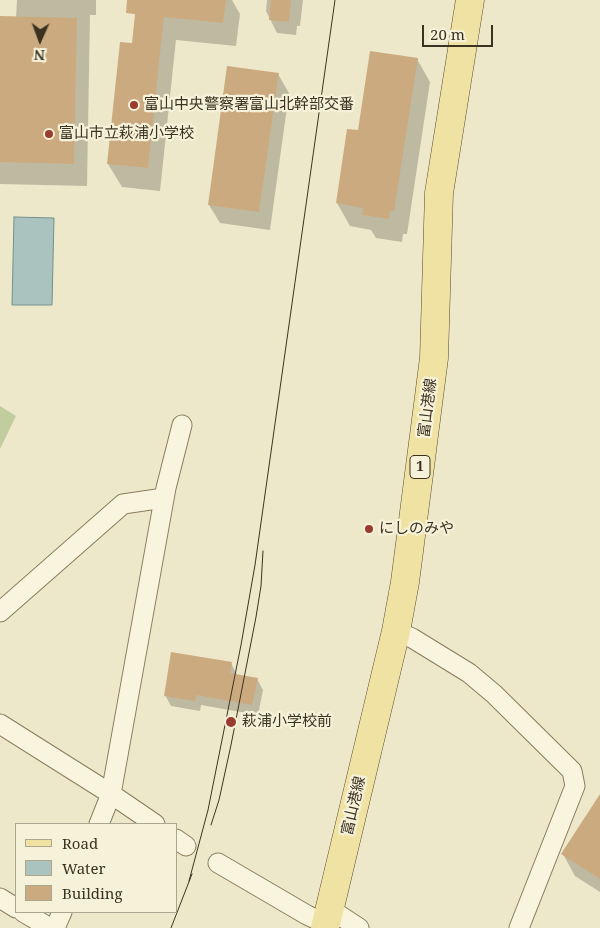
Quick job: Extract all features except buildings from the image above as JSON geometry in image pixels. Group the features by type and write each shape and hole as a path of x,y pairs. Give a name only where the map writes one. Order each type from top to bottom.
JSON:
{"main road":[{"name":"富山港線","path":"327,920 396,631 405,582 434,358 439,193 470,0"}],"street":[{"path":"99,823 112,794 164,498 182,425"},
{"path":"0,612 123,504 164,498"},
{"path":"396,631 412,638 469,673 494,694 572,771 574,786 518,928"},
{"path":"0,724 112,794 154,823"},
{"path":"218,864 307,915 359,928"},
{"path":"0,898 15,907"},
{"path":"25,913 50,928"},
{"path":"55,928 62,913"}],"green space":[{"path":"0,406 16,416 0,449"}],"water":[{"path":"14,217 54,218 52,305 12,305"}],"tram line":[{"path":"189,881 208,810 255,565 335,0"},
{"path":"211,825 219,800 231,745 256,617 261,586 263,551"},
{"path":"178,910 192,874"},
{"path":"171,928 177,913"}],"place":[{"name":"富山中央警察署富山北幹部交番","path":"134,105"},
{"name":"富山市立萩浦小学校","path":"49,134"},
{"name":"にしのみや","path":"369,529"},
{"name":"萩浦小学校前","path":"231,722"}]}
